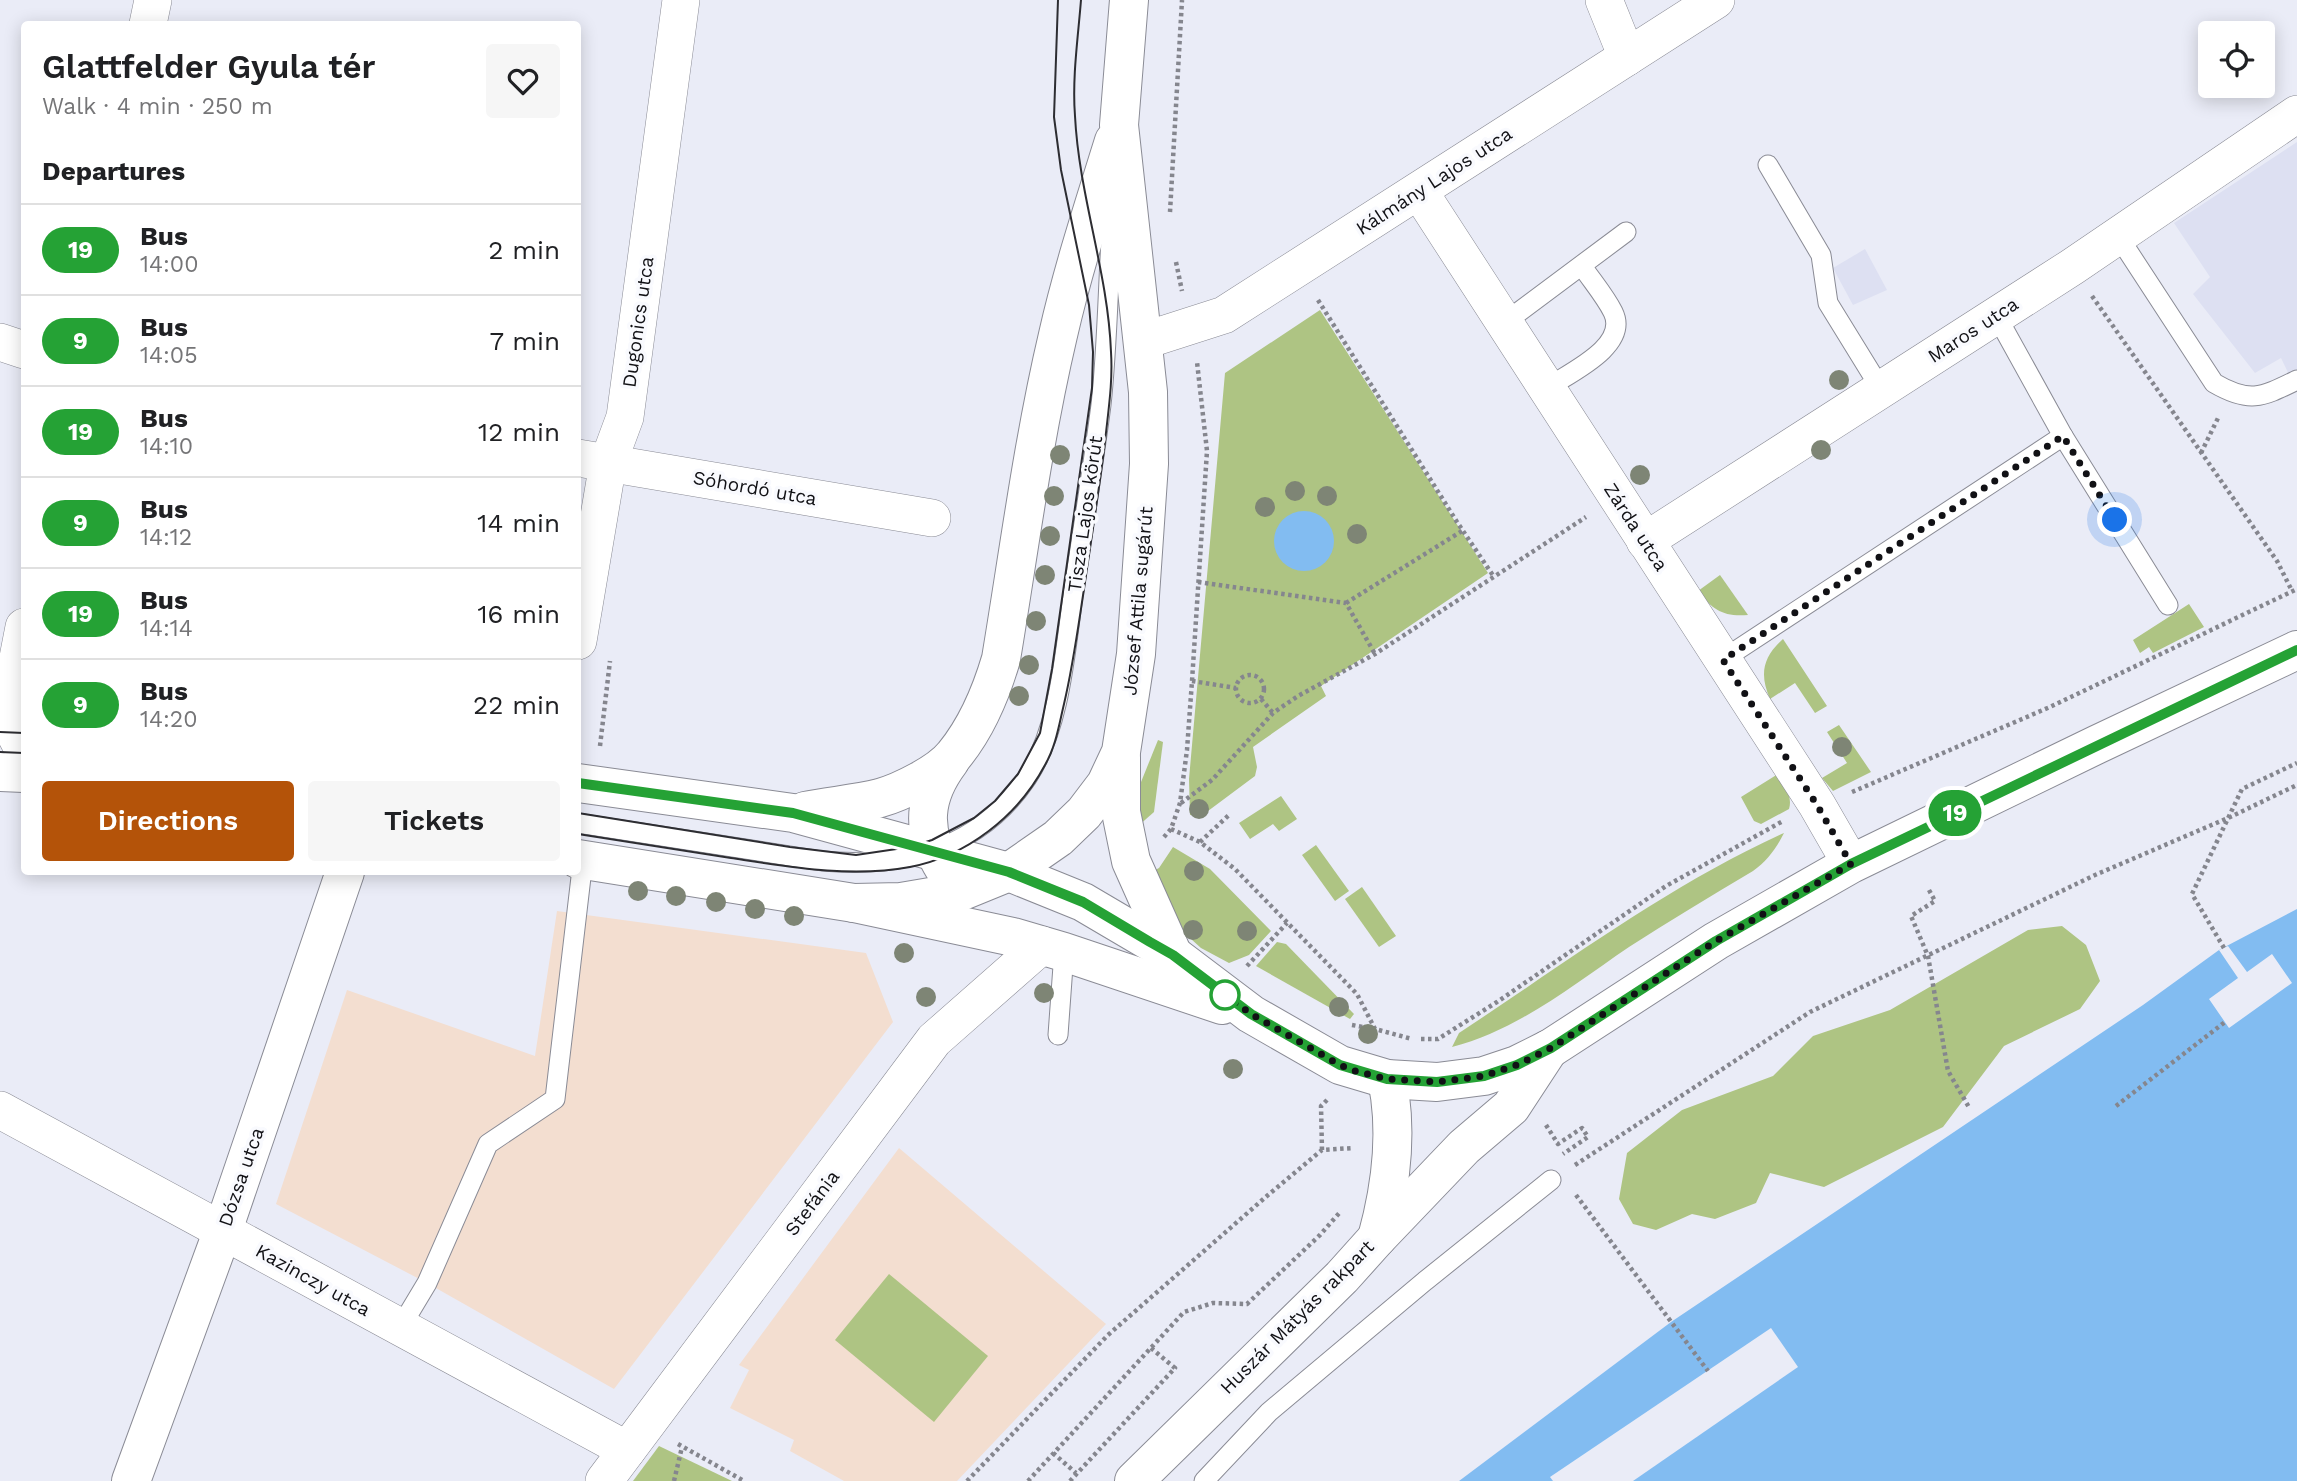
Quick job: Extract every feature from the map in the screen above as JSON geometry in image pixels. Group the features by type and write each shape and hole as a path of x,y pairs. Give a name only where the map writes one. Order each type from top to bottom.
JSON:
{"street":[{"path":"149,21 153,0"},
{"name":"Dugonics utca","path":"595,646 593,461 625,417 681,0"},
{"name":"József Attila sugárút","path":"854,903 901,901 960,892 1009,872 1058,838 1084,813 1106,784 1121,752 1136,654 1149,464 1148,392 1119,125 1129,0"},
{"path":"1604,0 1627,58"},
{"name":"Kálmány Lajos utca","path":"1143,341 1191,328 1224,315 1716,0"},
{"name":"Maros utca","path":"1645,541 2072,267 2297,114"},
{"name":"József Attila sugárút","path":"793,813 881,798 917,783 953,757 982,711 1001,659 1053,357 1079,255 1119,125"},
{"name":"Zárda utca","path":"1419,191 1817,805 1851,864"},
{"path":"0,342 21,349"},
{"name":"Sóhordó utca","path":"593,461 932,518"},
{"path":"15,740 17,663 21,642"},
{"path":"581,783 793,813 1009,872 1083,902 1173,955 1251,1014 1340,1065 1387,1079 1437,1082 1484,1076 1517,1065 1551,1048 1716,941 1851,864 2297,650"},
{"path":"1121,752 1121,812 1131,861 1173,955"},
{"path":"953,757 937,777 929,797 926,817 935,850 960,892 1040,945"},
{"path":"581,860 854,903 1040,945 1251,1014"},
{"name":"Dózsa utca","path":"131,1481 223,1230 344,875"},
{"name":"Stefánia","path":"604,1481 934,1040 1040,945"},
{"path":"1377,1238 1464,1147 1511,1107 1551,1048"},
{"name":"Huszár Mátyás rakpart","path":"1134,1481 1342,1277 1377,1238 1389,1183 1392,1145 1392,1102 1387,1079"},
{"name":"Kazinczy utca","path":"0,1110 400,1328 636,1438"}],"lane":[{"name":"Tisza Lajos körút","path":"581,823 788,857 856,864 912,858 956,841 982,825 1004,806 1026,779 1048,737 1062,670 1101,404 1119,125"},
{"path":"1768,164 1821,255 1828,303 1881,389"},
{"path":"1504,323 1626,232"},
{"path":"2118,236 2214,383 2230,393 2260,397 2297,380"},
{"path":"1547,388 1605,349 1614,338 1617,326 1614,313 1582,266"},
{"path":"1996,316 2063,436 2168,605"},
{"path":"1723,660 2063,436"},
{"path":"400,1328 427,1283 488,1144 555,1099 578,875"},
{"path":"1040,945 1058,1035"},
{"path":"1204,1481 1269,1412 1550,1180"}],"path":[{"path":"1170,219 1182,0"},
{"path":"1131,861 1160,842 1171,829 1180,803 1192,681 1207,451 1191,328 1175,260"},
{"path":"1344,1023 1410,1039 1437,1039 1497,1002 1666,886 1763,830 2050,707 2294,590 2277,561 2072,267"},
{"path":"1298,269 1462,531 1494,577"},
{"path":"2201,453 2230,393"},
{"path":"1180,803 1212,780 1273,713 1298,696 1375,654 1617,497"},
{"path":"1198,582 1346,603 1462,531"},
{"path":"1346,603 1375,654"},
{"path":"595,646 600,749"},
{"path":"1248,675 1256,676 1263,682 1265,691 1261,699 1253,704 1244,703 1237,697 1239,680 1248,675"},
{"path":"1192,681 1236,688"},
{"path":"1261,699 1273,713"},
{"path":"2224,948 2192,894 2242,789 2297,762"},
{"path":"1550,1180 1810,1012 2095,875 2297,785"},
{"path":"1200,842 1230,814"},
{"path":"1171,829 1200,842 1235,869 1357,994 1375,1029"},
{"path":"1929,890 1935,901 1911,916 1928,956 1948,1071 1970,1109"},
{"path":"1245,968 1287,922"},
{"path":"2116,1106 2225,1022"},
{"path":"1322,1150 1321,1106 1330,1097"},
{"path":"1541,1115 1558,1144 1582,1128 1588,1138 1554,1160"},
{"path":"967,1481 1108,1335 1322,1150 1351,1149 1351,1157"},
{"path":"1580,1198 1708,1371"},
{"path":"1028,1481 1184,1312 1213,1303 1247,1304 1338,1217 1343,1207"},
{"path":"1070,1481 1175,1368 1151,1348"},
{"path":"636,1438 682,1447 744,1481"},
{"path":"674,1481 682,1447"},
{"path":"1054,1453 1076,1473"}],"shaded area":[{"path":"2297,142 2297,391 2281,358 2255,373 2193,294 2210,277 2174,223"},
{"path":"1865,249 1887,290 1853,305 1833,268"},
{"path":"557,911 866,953 893,1022 614,1389 427,1283 276,1204 347,990 535,1056"},
{"path":"899,1148 1106,1324 957,1481 844,1481 790,1451 794,1440 730,1408 749,1370 739,1365"}],"green space":[{"path":"1320,310 1488,573 1321,686 1326,696 1253,747 1257,767 1255,776 1204,814 1190,815 1189,779 1225,373"},
{"path":"1720,575 1748,615 1732,615 1719,611 1698,591"},
{"path":"2189,604 2204,627 2153,653 2149,647 2140,653 2133,640"},
{"path":"1783,639 1827,706 1815,713 1795,683 1770,699 1765,682 1765,666 1771,652"},
{"path":"1839,725 1871,772 1833,791 1822,778 1847,763 1827,732"},
{"path":"1158,740 1163,742 1154,812 1137,827 1137,792"},
{"path":"1778,774 1789,795 1789,809 1761,824 1754,821 1741,797"},
{"path":"1281,796 1297,819 1279,831 1273,824 1250,839 1239,823"},
{"path":"1784,833 1771,854 1753,871 1644,937 1522,1018 1500,1030 1452,1047 1459,1033 1658,901 1699,876"},
{"path":"1316,845 1349,891 1335,901 1302,855"},
{"path":"1173,847 1210,869 1271,931 1249,955 1229,963 1201,948 1181,930 1145,875 1159,868"},
{"path":"1362,887 1396,936 1379,947 1345,899"},
{"path":"2062,926 2086,945 2100,981 2080,1009 2004,1046 1943,1127 1824,1187 1770,1173 1756,1203 1715,1219 1692,1214 1656,1230 1633,1224 1619,1199 1627,1153 1682,1110 1773,1076 1813,1036 1890,1010 2028,930"},
{"path":"1277,942 1286,944 1354,1014 1350,1019 1256,966"},
{"path":"889,1274 988,1356 934,1422 835,1340"},
{"path":"659,1446 732,1481 633,1481"}],"water":[{"path":"1298,511 1310,511 1326,519 1332,529 1332,553 1326,563 1310,571 1298,571 1282,563 1274,547 1274,535 1282,519"},
{"path":"2297,909 2297,1481 1459,1481 1671,1322 2143,1005 2219,950"}],"pier":[{"path":"2228,946 2247,972 2272,954 2292,983 2229,1028 2209,999 2238,978 2219,950"},
{"path":"1771,1328 1798,1367 1633,1481 1553,1481 1550,1477"}],"tram line":[{"path":"581,813 856,855 910,847 932,840 974,818 995,801 1018,774 1040,733 1052,669 1092,388 1093,352 1089,305 1061,170 1054,117 1058,0"},
{"path":"581,834 776,865 820,870 888,870 931,862 971,843 1005,817 1034,784 1057,735 1073,661 1110,397 1109,322 1082,175 1075,116 1075,73 1081,0"},
{"path":"0,732 21,733"},
{"path":"0,752 21,753"}],"bus line":[{"name":"19","path":"581,783 793,813 1009,872 1083,902 1173,955 1251,1014 1340,1065 1387,1079 1437,1082 1484,1076 1517,1065 1551,1048 1716,941 1851,864 2297,650"}],"route":[{"path":"1225,995 1251,1014 1340,1065 1387,1079 1437,1082 1484,1076 1517,1065 1551,1048 1716,941 1851,864 1817,805 1723,660 2063,436 2115,520"}]}
